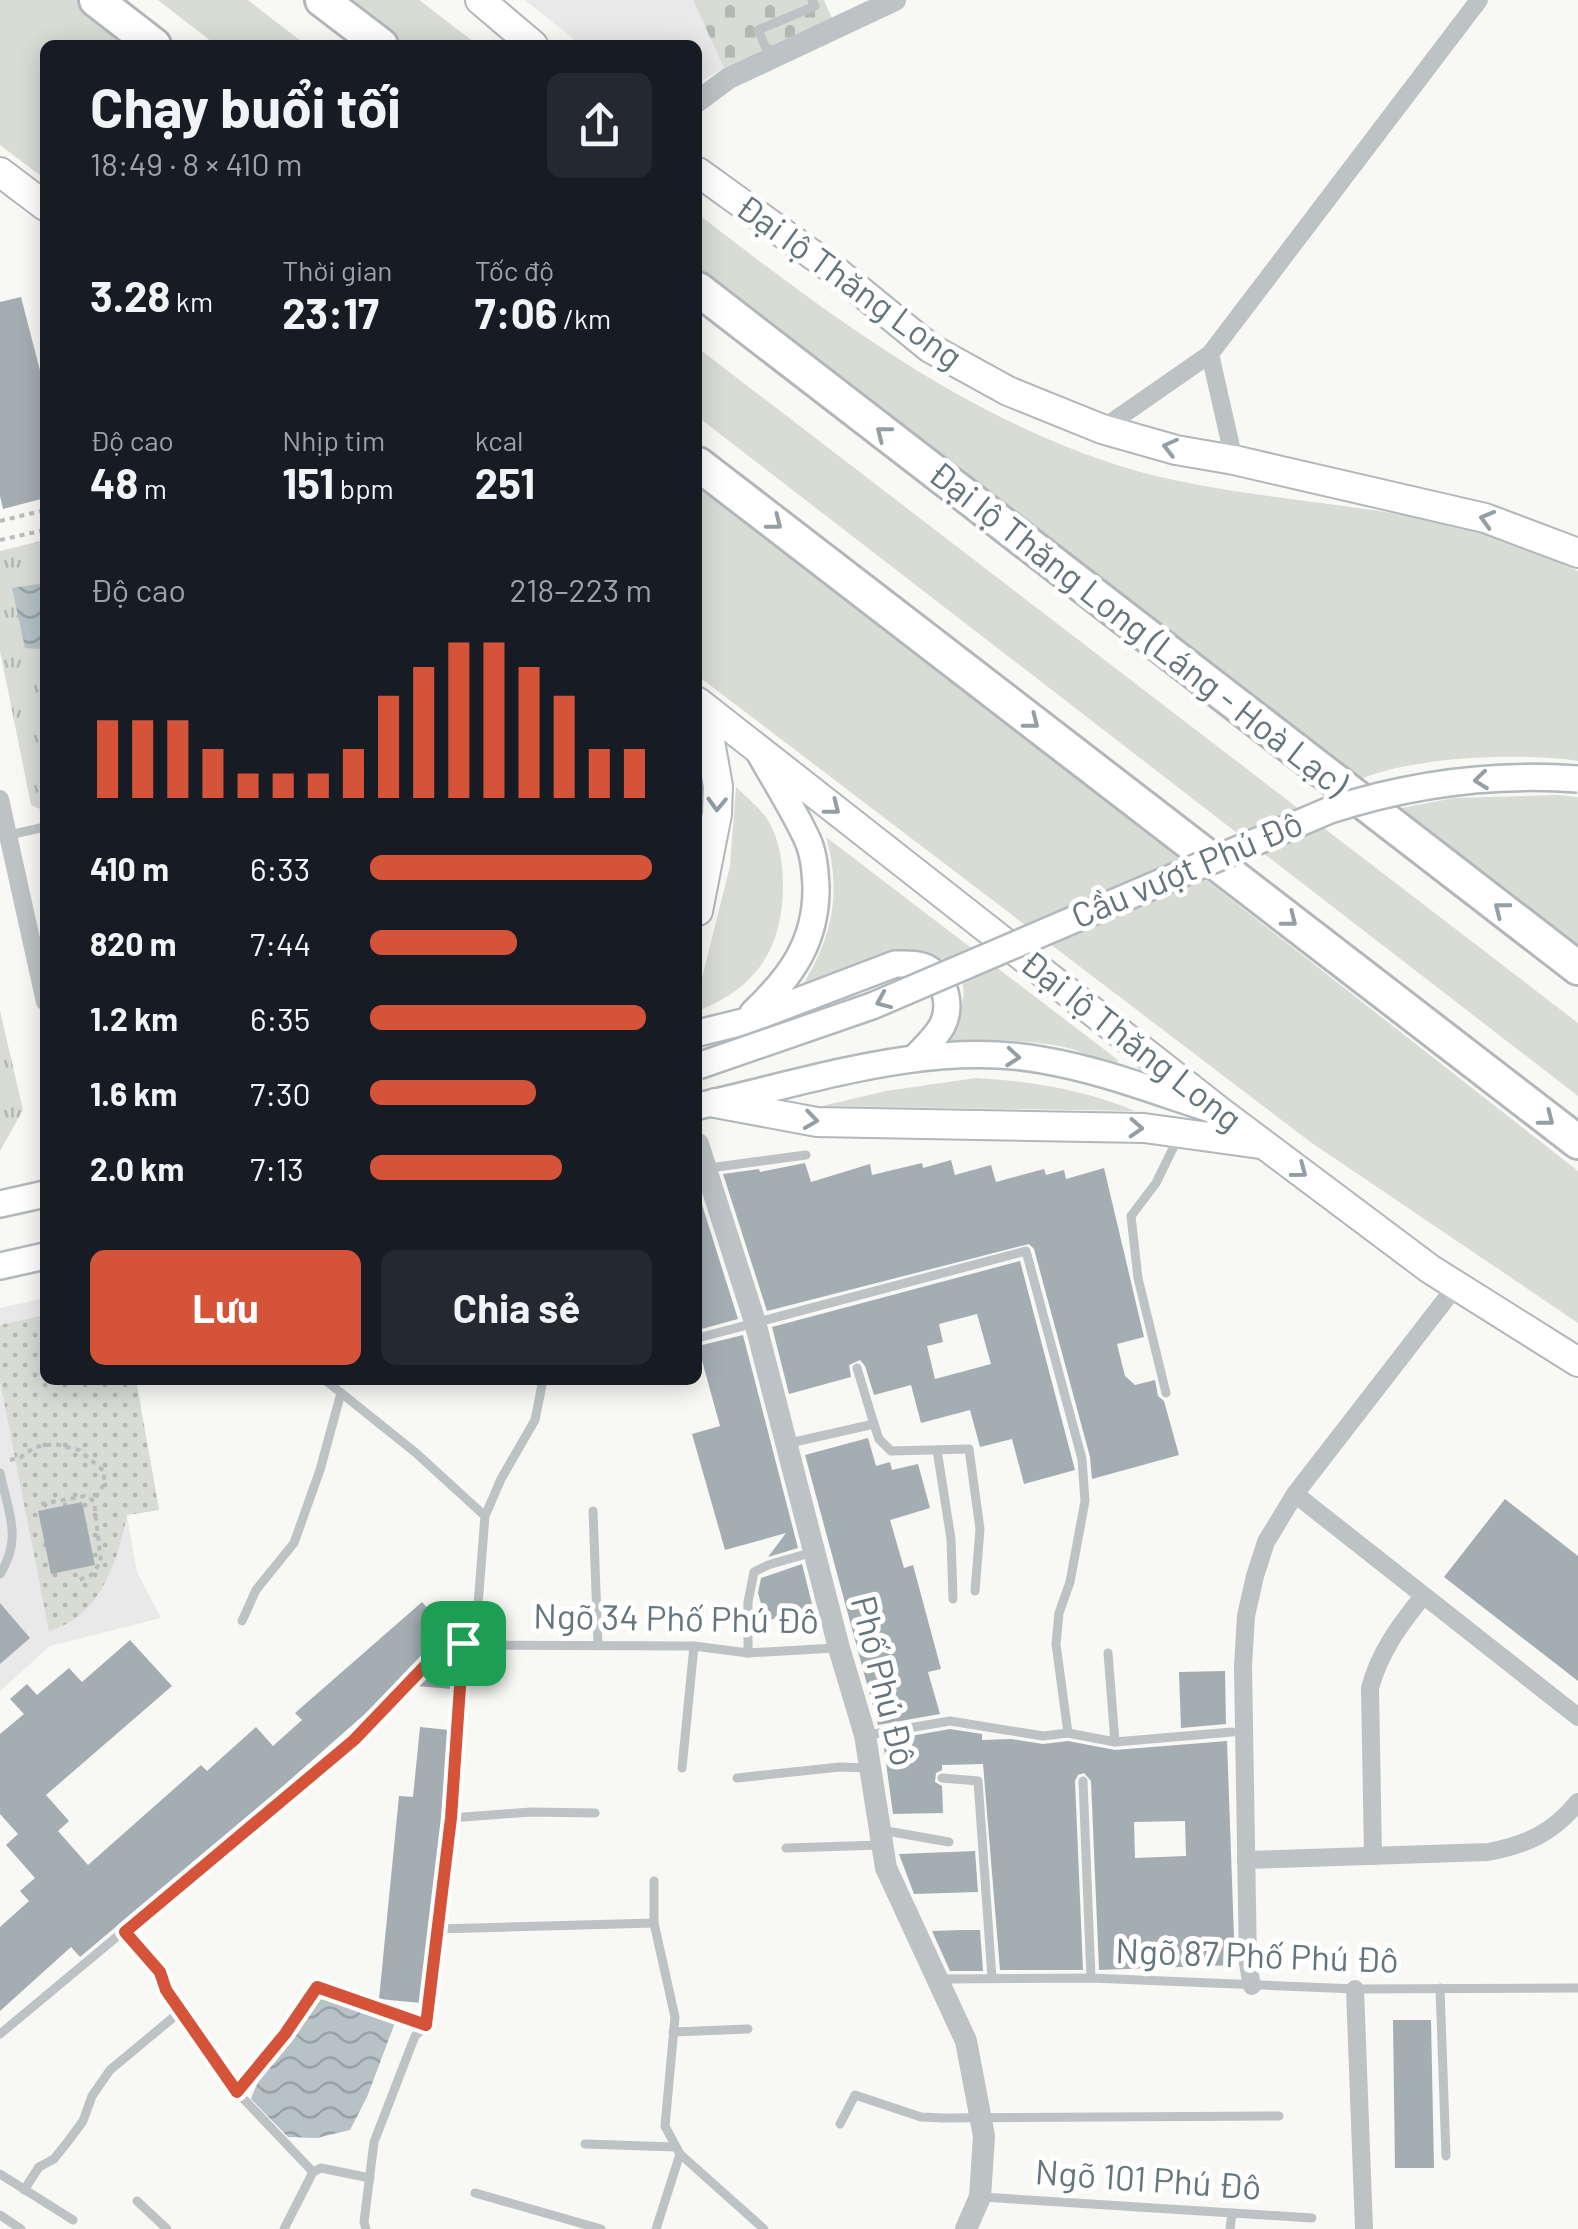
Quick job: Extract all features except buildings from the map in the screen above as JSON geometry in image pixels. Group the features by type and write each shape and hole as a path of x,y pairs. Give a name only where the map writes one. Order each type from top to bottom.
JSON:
{"highway":[{"path":"96,0 148,40"},
{"path":"322,0 374,40"},
{"name":"Đại lộ Thăng Long (Láng - Hoà Lạc)","path":"702,292 1578,968"},
{"path":"702,467 1578,1142"}],"main road":[{"path":"480,0 527,40"},
{"path":"0,172 40,202"},
{"name":"Đại lộ Thăng Long","path":"702,175 838,273 930,348 1008,391 1102,428 1176,450 1485,518 1578,553"},
{"name":"Đại lộ Thăng Long","path":"702,706 1266,1146 1456,1286 1578,1362"},
{"path":"702,710 718,786 718,814 702,891"},
{"path":"743,1022 775,992 800,959 814,921 816,898 814,860 808,841 757,748"},
{"name":"Cầu vượt Phú Đô","path":"702,1065 872,1006 1150,884 1353,802 1477,780 1578,779"},
{"path":"702,1033 743,1022 895,964 915,964 930,969 943,984 948,1004 944,1023 916,1057"},
{"path":"706,1104 916,1057 976,1054 1039,1059 1091,1070 1222,1113"},
{"path":"706,1104 817,1122 1091,1126 1181,1131 1266,1146"},
{"path":"0,1204 40,1195"},
{"path":"0,1266 40,1257"}],"street":[{"path":"702,98 729,78 770,57 895,0"},
{"path":"1102,428 1210,354 1479,0"},
{"path":"1210,354 1234,460"},
{"path":"0,800 40,979"},
{"name":"Phố Phú Đô","path":"702,1157 755,1322 839,1648 866,1735 886,1868 966,2041 984,2136 980,2197 966,2229"},
{"path":"1252,1986 1248,1964 1243,1666 1246,1616 1266,1542 1294,1494 1456,1286"},
{"path":"1294,1494 1578,1717"},
{"path":"1373,1856 1370,1688 1377,1662 1390,1638 1423,1596"},
{"path":"1246,1860 1488,1852 1520,1846 1546,1834 1578,1802"},
{"path":"1355,1989 1364,2229"}],"lane":[{"path":"770,57 758,30 815,6 812,0"},
{"path":"9,835 40,828"},
{"path":"1166,1393 1138,1278 1131,1216 1156,1183 1181,1131"},
{"path":"702,1154 806,1155"},
{"path":"702,1337 1026,1251 1082,1459 1086,1501 1070,1582 1059,1613 1056,1644 1068,1733"},
{"path":"857,1368 880,1439 891,1450 970,1450 980,1529 976,1591"},
{"path":"331,1385 416,1453 485,1516"},
{"path":"366,2229 374,2142 415,2036 426,2025 485,1516 535,1420 542,1385"},
{"path":"242,1620 256,1590 294,1543 341,1393"},
{"path":"787,1444 874,1424"},
{"path":"937,1450 951,1539 953,1599"},
{"path":"0,1473 14,1543 0,1574"},
{"path":"593,1511 598,1646"},
{"path":"748,1653 748,1602 754,1572 768,1564 816,1552"},
{"path":"0,2034 354,1740 446,1644 469,1643"},
{"name":"Ngõ 34 Phố Phú Đô","path":"469,1643 694,1646 748,1653 839,1648"},
{"path":"682,1768 694,1646"},
{"path":"1108,1653 1115,1742"},
{"path":"866,1735 950,1721 1043,1736 1068,1733 1115,1742 1232,1732"},
{"path":"737,1778 840,1767 871,1768"},
{"path":"942,1778 978,1781 992,1978"},
{"path":"1083,1781 1090,1978"},
{"path":"451,1818 594,1812"},
{"path":"786,1848 879,1837 950,1842"},
{"path":"654,1881 654,1923 675,2017 665,2126 678,2150 764,2229"},
{"path":"438,1929 654,1923"},
{"path":"125,1932 160,1972 166,1990 237,2092 313,2172"},
{"name":"Ngõ 87 Phố Phú Đô","path":"935,1980 1090,1978 1355,1989 1578,1988"},
{"path":"237,2092 285,2034 317,1987 426,2025"},
{"path":"1440,1988 1446,2156"},
{"path":"24,2190 39,2167 54,2159 76,2131 92,2096 110,2070 181,2011"},
{"path":"673,2032 748,2028"},
{"path":"840,2124 855,2095 921,2116 1279,2116"},
{"path":"584,2144 678,2150"},
{"path":"656,2229 678,2150"},
{"path":"284,2229 313,2172 320,2168 370,2178"},
{"path":"0,2174 74,2220"},
{"path":"475,2192 601,2229"},
{"name":"Ngõ 101 Phú Đô","path":"980,2197 1312,2218"},
{"path":"137,2201 167,2229"},
{"path":"1230,2229 1232,2213"},
{"path":"0,2214 21,2229"}],"path":[{"path":"0,520 40,511"},
{"path":"0,540 40,531"},
{"path":"0,1463 21,1458 44,1444 78,1450 104,1471 104,1484 94,1501 102,1562 91,1575 79,1580"},
{"path":"41,1504 85,1496 94,1501"}],"shaded area":[{"path":"525,0 693,0 724,68 702,81 702,40 575,40"},
{"path":"40,1299 40,1385 137,1385 159,1510 127,1515 137,1572 161,1618 50,1646 0,1691 0,1308"}],"green space":[{"path":"0,0 82,0 134,40 40,40 40,175 0,145"},
{"path":"158,0 248,0 300,40 210,40"},
{"path":"348,0 419,0 471,40 399,40"},
{"path":"693,0 824,0 832,18 724,68"},
{"path":"702,217 898,359 1006,420 1062,445 1120,466 1194,484 1461,527 1578,571 1578,761 1463,758 1402,767 1351,783 702,276"},
{"path":"702,351 1578,1023 1578,1096 702,420"},
{"path":"702,485 1578,1171 1578,1323 1309,1141 702,679"},
{"path":"40,541 40,809 31,805 0,651 0,551"},
{"path":"736,787 765,816 775,836 782,870 781,909 771,948 762,964 736,991 702,1009 702,978 730,866"},
{"path":"1578,797 1578,948 1391,810 1454,798"},
{"path":"826,837 1118,1060 1117,1064 1034,1042 945,1043 961,1008 963,984 951,965 931,956 895,958 802,986 821,950 831,914 833,877"},
{"path":"0,1011 23,1110 0,1151"},
{"path":"976,1078 1057,1088 1135,1111 822,1106 886,1091"},
{"path":"40,1316 40,1385 137,1385 159,1510 127,1515 112,1569 94,1600 67,1624 49,1631 0,1381 0,1325"}],"water":[{"path":"40,584 40,649 25,648 12,588"},
{"path":"322,1995 396,2020 350,2130 317,2138 288,2137 251,2099 274,2057"}],"route":[{"path":"463,1643 451,1818 426,2025 317,1987 285,2034 237,2092 166,1990 160,1972 125,1932 354,1740 446,1644 463,1643"}]}
